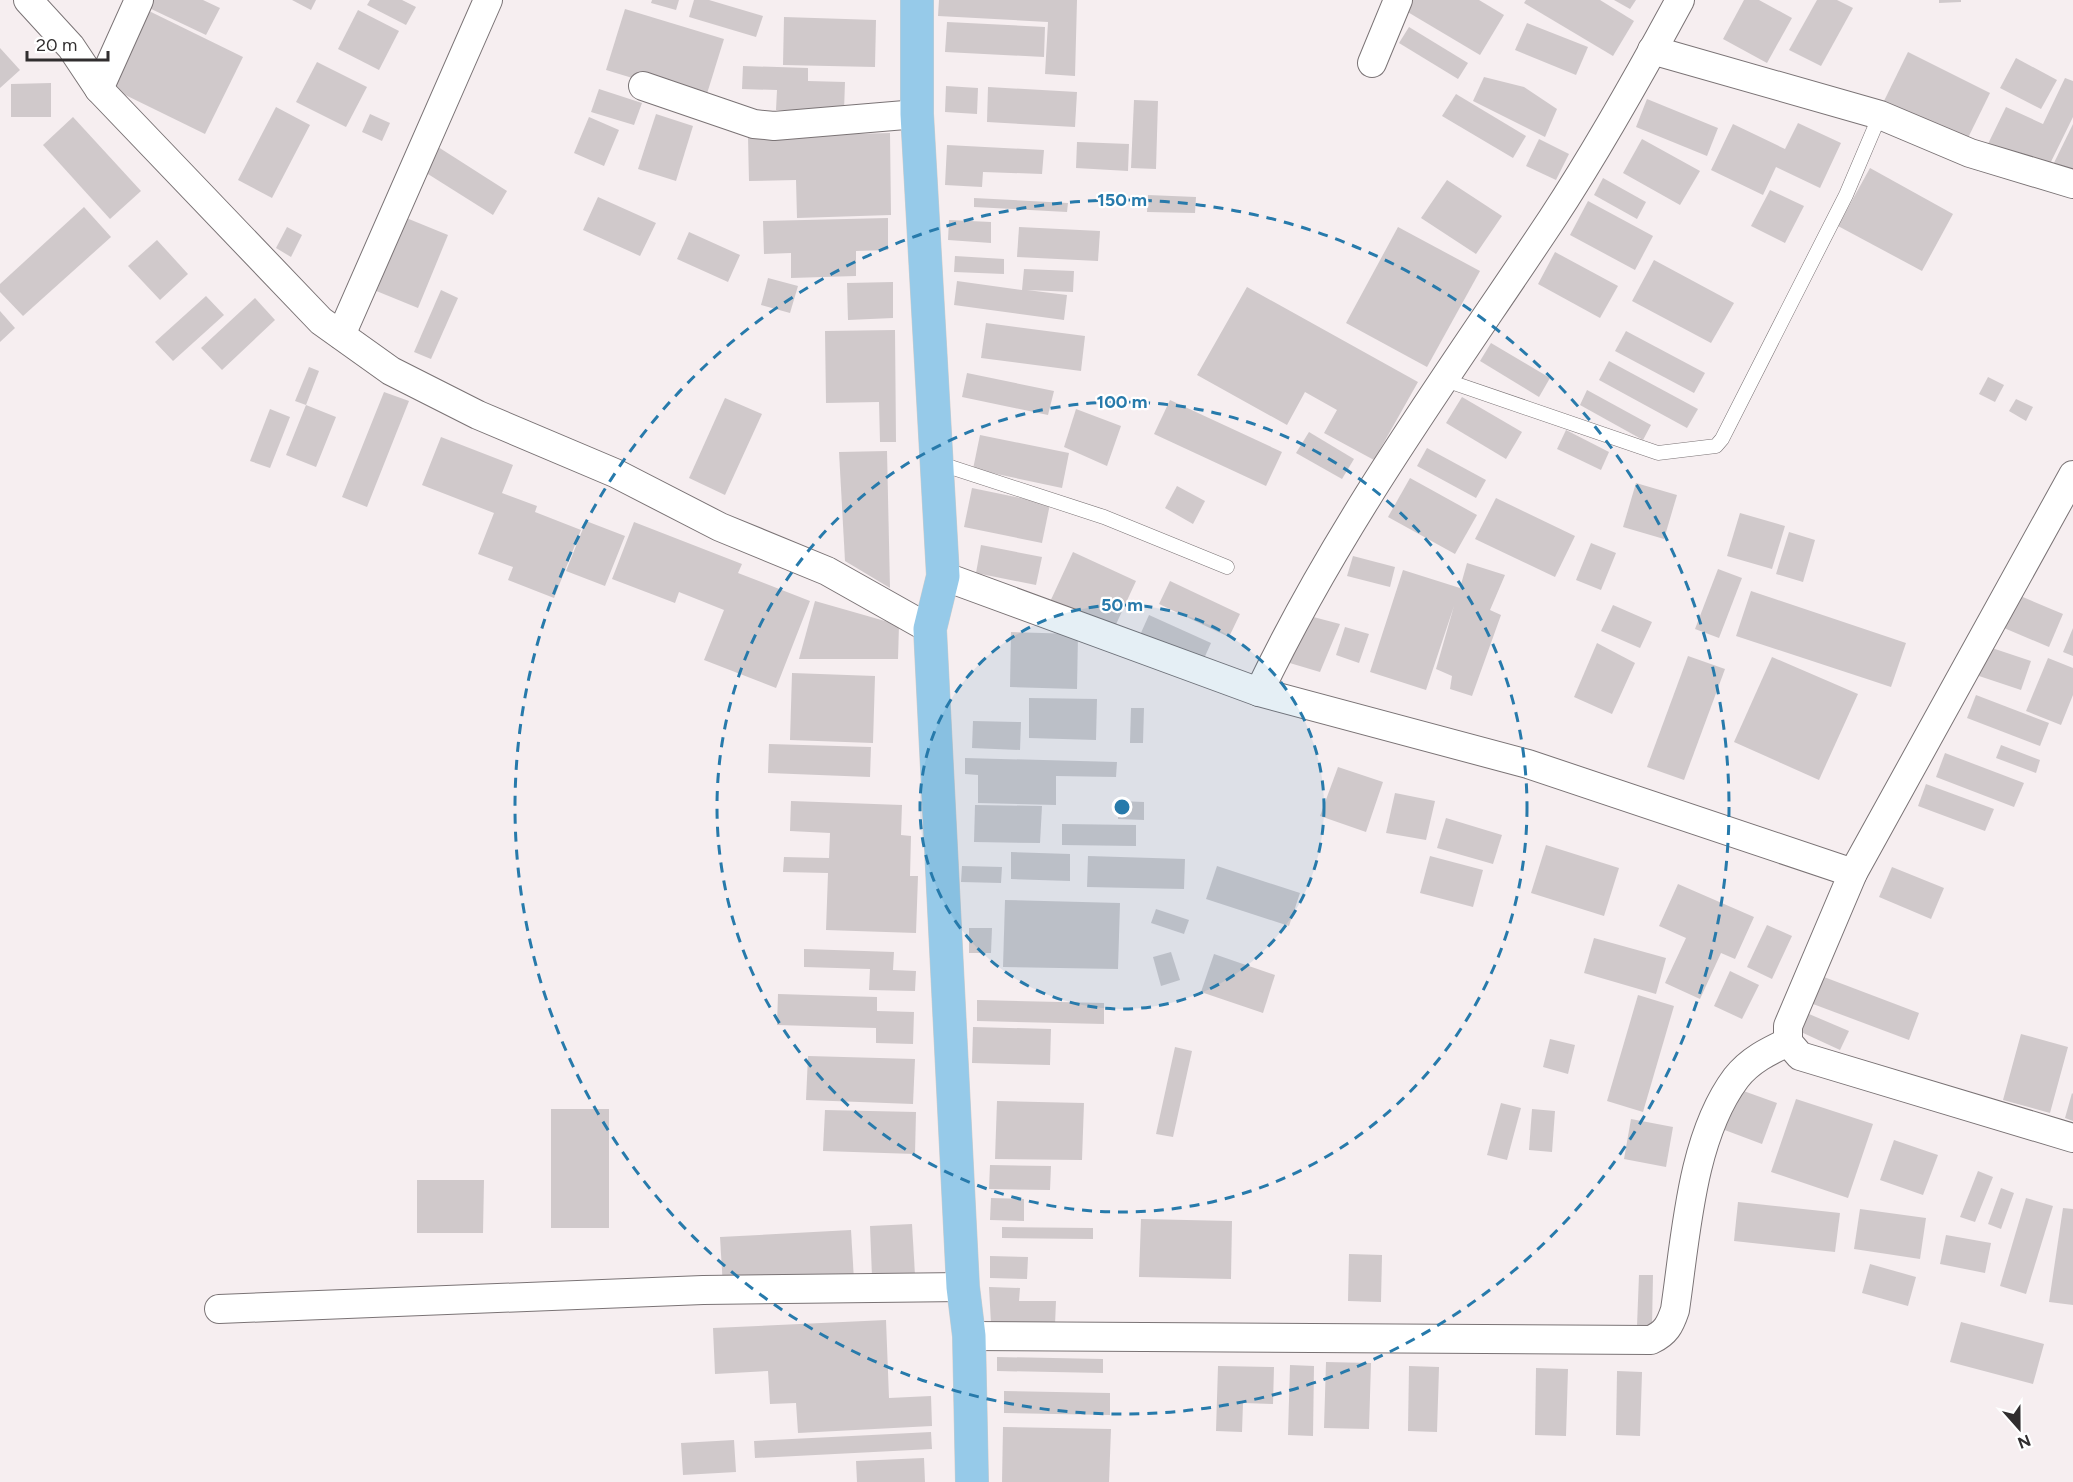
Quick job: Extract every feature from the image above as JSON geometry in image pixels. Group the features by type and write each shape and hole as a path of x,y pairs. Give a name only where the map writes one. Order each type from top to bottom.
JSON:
{"main road":[{"path":"917,0 917,114 943,576 930,629 963,1287 969,1336 972,1482"}],"street":[{"path":"28,0 71,46 99,89 321,321 340,335 392,371 478,415 615,473 720,528 827,572 930,629"},
{"path":"99,89 139,0"},
{"path":"340,335 488,0"},
{"path":"1372,63 1398,0"},
{"path":"1259,692 1313,584 1442,379 1553,217 1680,0"},
{"path":"1652,50 1881,115 1970,153 2073,184"},
{"path":"643,86 754,124 774,126 917,114"},
{"path":"2073,475 1853,873 1798,1008 1788,1026 1788,1042 1800,1056 2073,1138"},
{"path":"943,576 1259,692 1528,764 1853,873"},
{"path":"969,1336 1651,1340 1661,1335 1670,1325 1675,1310 1693,1192 1713,1117 1737,1077 1758,1057 1788,1042"},
{"path":"219,1309 703,1290 963,1287"}],"lane":[{"path":"1442,379 1658,453 1716,446 1726,431 1846,195 1881,115"},
{"path":"936,462 1104,517 1227,567"}],"building":[{"path":"151,0 203,0 220,8 206,35 147,7"},
{"path":"292,0 316,0 311,10"},
{"path":"370,0 402,0 416,7 406,25 367,5"},
{"path":"652,0 679,0 676,10 651,3"},
{"path":"694,0 709,0 763,16 756,37 689,17"},
{"path":"939,0 1077,0 1075,76 1045,74 1048,22 938,16"},
{"path":"1412,0 1479,0 1504,15 1480,55 1406,11"},
{"path":"1526,0 1600,0 1634,21 1613,56 1524,3"},
{"path":"1614,0 1636,0 1630,9"},
{"path":"1744,0 1759,0 1792,18 1767,63 1723,39"},
{"path":"1817,0 1837,0 1853,8 1821,66 1789,50"},
{"path":"1939,0 1961,0 1961,2 1939,3"},
{"path":"625,9 724,39 705,100 606,70"},
{"path":"358,10 399,31 379,70 338,49"},
{"path":"149,11 243,57 205,134 111,88"},
{"path":"784,17 876,20 875,67 783,65"},
{"path":"947,22 1045,27 1044,57 945,52"},
{"path":"1527,23 1588,47 1576,75 1515,50"},
{"path":"1409,27 1468,63 1458,79 1399,43"},
{"path":"0,48 20,70 0,88"},
{"path":"1908,52 1990,93 1965,144 1883,103"},
{"path":"2016,58 2057,80 2041,109 2000,88"},
{"path":"317,62 367,87 346,127 296,102"},
{"path":"743,66 808,68 808,81 845,82 844,111 776,110 777,90 742,89"},
{"path":"1484,77 1524,87 1557,109 1545,137 1473,101"},
{"path":"2065,78 2073,81 2073,117 2045,174 1987,146 2006,107 2043,124"},
{"path":"51,83 51,117 11,117 11,84"},
{"path":"946,86 978,88 977,114 945,112"},
{"path":"988,87 1077,92 1075,127 987,122"},
{"path":"599,89 642,103 634,125 591,112"},
{"path":"1456,94 1526,136 1513,158 1442,116"},
{"path":"1647,99 1718,128 1707,156 1636,127"},
{"path":"1134,100 1158,101 1156,169 1131,168"},
{"path":"276,107 310,125 272,198 238,180"},
{"path":"370,114 390,123 382,141 362,132"},
{"path":"656,114 693,126 676,181 638,169"},
{"path":"73,117 141,191 110,219 43,145"},
{"path":"589,117 619,130 604,166 574,153"},
{"path":"1798,123 1841,143 1820,188 1776,167 1763,195 1711,170 1733,124 1785,149"},
{"path":"2073,124 2073,180 2051,169"},
{"path":"890,133 891,215 797,218 796,180 749,181 748,137"},
{"path":"1539,139 1569,154 1556,180 1526,166"},
{"path":"1642,139 1700,171 1680,205 1623,173"},
{"path":"1077,142 1129,144 1128,171 1076,168"},
{"path":"435,145 507,191 493,215 420,169"},
{"path":"947,145 1044,150 1042,174 983,172 982,187 945,185"},
{"path":"1870,168 1953,214 1922,271 1838,226"},
{"path":"1603,178 1646,202 1637,219 1594,195"},
{"path":"1447,180 1502,216 1476,254 1421,218"},
{"path":"1770,190 1804,206 1785,243 1751,226"},
{"path":"1148,195 1196,197 1195,213 1147,212"},
{"path":"598,197 656,223 640,256 583,230"},
{"path":"974,198 1068,203 1067,212 974,207"},
{"path":"1588,201 1653,236 1635,270 1570,235"},
{"path":"84,207 111,237 23,316 0,292 0,284"},
{"path":"399,215 448,235 418,308 369,288"},
{"path":"888,218 888,250 856,251 856,276 791,278 791,253 764,254 763,221"},
{"path":"949,220 991,222 991,243 948,240"},
{"path":"287,227 302,235 291,257 276,248"},
{"path":"1019,227 1100,231 1098,261 1017,257"},
{"path":"1398,227 1480,271 1427,367 1346,323"},
{"path":"689,232 740,255 728,282 677,259"},
{"path":"157,240 188,274 160,300 128,266"},
{"path":"1555,252 1618,286 1600,318 1538,284"},
{"path":"955,256 1004,259 1004,274 954,272"},
{"path":"1654,260 1734,303 1711,343 1632,301"},
{"path":"1024,269 1074,271 1073,292 1027,290 1067,295 1064,320 954,305 957,281 1022,290"},
{"path":"768,278 798,286 790,313 761,305"},
{"path":"893,282 893,318 848,320 847,283"},
{"path":"1247,287 1418,382 1374,460 1324,433 1337,410 1305,392 1287,425 1197,375"},
{"path":"441,290 458,298 431,359 414,352"},
{"path":"206,296 224,315 173,361 155,342"},
{"path":"255,298 275,320 222,370 201,348"},
{"path":"0,311 15,328 0,342"},
{"path":"986,323 1085,336 1081,371 981,358"},
{"path":"895,330 896,442 880,442 879,402 826,403 825,331"},
{"path":"1626,331 1705,373 1694,393 1615,351"},
{"path":"1491,343 1550,378 1539,397 1480,361"},
{"path":"1609,361 1698,409 1687,428 1599,380"},
{"path":"309,367 319,371 306,405 295,401"},
{"path":"967,373 1054,391 1048,415 962,397"},
{"path":"1988,377 2004,385 1995,402 1979,394"},
{"path":"1587,390 1651,425 1643,440 1580,405"},
{"path":"384,392 409,401 367,507 342,497"},
{"path":"1462,397 1522,432 1506,459 1446,423"},
{"path":"725,398 762,414 725,495 689,478"},
{"path":"2016,399 2033,407 2026,421 2009,411"},
{"path":"1170,400 1282,452 1266,486 1154,434"},
{"path":"306,405 336,417 316,467 286,455"},
{"path":"270,409 290,417 270,468 250,461"},
{"path":"1076,409 1121,426 1107,466 1064,447"},
{"path":"1566,430 1609,452 1601,470 1557,449"},
{"path":"1309,432 1354,459 1342,479 1296,453"},
{"path":"980,435 1069,453 1062,488 973,469"},
{"path":"441,437 513,465 502,493 537,506 535,512 581,530 554,598 508,580 513,567 478,554 494,513 422,485"},
{"path":"1427,448 1486,480 1476,498 1417,466"},
{"path":"887,451 890,588 845,561 839,452"},
{"path":"1410,478 1477,515 1455,554 1388,517"},
{"path":"1636,483 1677,495 1664,539 1623,527"},
{"path":"1177,486 1205,501 1193,524 1165,508"},
{"path":"972,488 1050,504 1042,543 964,527"},
{"path":"1496,498 1575,536 1555,577 1475,539"},
{"path":"1740,513 1785,526 1772,569 1727,556"},
{"path":"586,521 625,536 605,586 566,571"},
{"path":"634,522 742,564 738,573 810,601 776,688 704,660 724,610 679,592 675,603 612,579"},
{"path":"1789,532 1815,540 1803,582 1776,574"},
{"path":"1591,543 1616,553 1601,590 1576,580"},
{"path":"981,545 1042,557 1036,585 976,573"},
{"path":"1073,552 1136,581 1112,633 1049,604"},
{"path":"1353,556 1395,567 1390,587 1347,576"},
{"path":"1467,563 1505,575 1490,610 1501,615 1472,696 1450,689 1452,676 1436,669 1454,606 1426,690 1370,672 1403,570 1460,588"},
{"path":"1718,569 1742,578 1719,638 1695,629"},
{"path":"1170,581 1240,614 1229,637 1159,604"},
{"path":"1751,591 1906,643 1891,687 1736,636"},
{"path":"2018,595 2063,614 2049,647 2004,628"},
{"path":"815,601 899,625 898,659 799,659"},
{"path":"1613,605 1652,622 1640,648 1601,631"},
{"path":"1302,614 1340,624 1320,672 1283,661"},
{"path":"1149,615 1211,643 1202,663 1140,635"},
{"path":"1345,627 1369,634 1359,663 1336,655"},
{"path":"2073,628 2073,656 2063,652"},
{"path":"1011,632 1078,634 1077,689 1010,687"},
{"path":"1597,643 1635,663 1612,714 1574,697"},
{"path":"1989,647 2031,661 2021,690 1979,676"},
{"path":"1688,656 1725,669 1684,780 1647,767"},
{"path":"1772,657 1858,694 1819,780 1734,742"},
{"path":"2048,658 2073,668 2073,695 2061,725 2026,711"},
{"path":"792,673 875,676 873,743 790,740"},
{"path":"1976,695 2049,723 2040,746 1967,718"},
{"path":"1029,698 1097,699 1096,740 1029,738"},
{"path":"1131,708 1144,708 1143,743 1130,743"},
{"path":"973,721 1021,722 1020,750 972,748"},
{"path":"769,744 871,747 870,777 768,773"},
{"path":"2001,745 2040,760 2036,773 1996,758"},
{"path":"1945,753 2024,783 2014,807 1936,777"},
{"path":"965,758 1117,762 1116,777 1056,776 1056,805 978,803 978,775 965,774"},
{"path":"1338,767 1383,782 1366,832 1320,816"},
{"path":"1926,784 1994,809 1985,831 1918,806"},
{"path":"1395,793 1435,801 1426,840 1386,833"},
{"path":"791,801 902,805 901,835 911,836 910,876 918,876 916,933 826,930 828,873 783,872 784,857 829,858 830,833 790,831"},
{"path":"1119,801 1144,802 1144,820 1118,819"},
{"path":"975,805 1042,806 1040,843 974,842"},
{"path":"1446,818 1502,835 1493,864 1437,848"},
{"path":"1062,824 1136,825 1136,846 1062,845"},
{"path":"1546,845 1619,868 1604,916 1531,893"},
{"path":"1011,852 1070,854 1070,881 1011,879"},
{"path":"1088,856 1185,859 1184,889 1087,887"},
{"path":"1430,856 1483,870 1473,907 1420,893"},
{"path":"962,866 1002,867 1001,883 961,882"},
{"path":"1217,866 1300,893 1289,926 1206,899"},
{"path":"1892,867 1944,888 1931,919 1879,897"},
{"path":"1678,884 1754,917 1735,959 1721,953 1700,999 1665,983 1686,938 1659,926"},
{"path":"1005,900 1120,903 1118,969 1003,967"},
{"path":"1156,909 1189,920 1184,934 1151,923"},
{"path":"1767,925 1792,936 1772,979 1747,967"},
{"path":"969,928 992,928 991,953 969,953"},
{"path":"1594,938 1666,958 1656,994 1584,973"},
{"path":"804,949 894,952 893,970 916,971 915,991 869,990 870,969 804,967"},
{"path":"1171,952 1180,980 1161,986 1153,957"},
{"path":"1214,954 1275,975 1263,1013 1201,992"},
{"path":"1730,971 1759,985 1742,1019 1714,1006"},
{"path":"1824,977 1919,1013 1909,1040 1813,1004"},
{"path":"778,994 877,997 877,1011 914,1012 913,1044 876,1043 876,1028 777,1025"},
{"path":"1638,995 1674,1006 1643,1112 1607,1101"},
{"path":"977,1000 1104,1003 1104,1024 977,1021"},
{"path":"1809,1014 1849,1031 1840,1050 1801,1032"},
{"path":"973,1027 1051,1029 1050,1065 972,1063"},
{"path":"2021,1034 2068,1047 2050,1113 2003,1100"},
{"path":"1550,1039 1575,1045 1568,1074 1543,1067"},
{"path":"1175,1047 1192,1051 1173,1137 1156,1134"},
{"path":"808,1056 915,1059 913,1104 806,1100"},
{"path":"1738,1089 1777,1103 1762,1144 1722,1129"},
{"path":"2073,1094 2073,1121 2065,1118"},
{"path":"1796,1099 1873,1124 1848,1198 1771,1172"},
{"path":"997,1101 1084,1103 1082,1160 995,1159"},
{"path":"1501,1103 1521,1108 1507,1160 1487,1155"},
{"path":"551,1109 609,1109 609,1228 551,1228"},
{"path":"1532,1109 1555,1111 1552,1152 1529,1150"},
{"path":"825,1110 916,1112 915,1154 823,1151"},
{"path":"1631,1119 1673,1127 1666,1167 1624,1159"},
{"path":"1894,1140 1938,1155 1923,1195 1880,1180"},
{"path":"990,1165 1051,1166 1050,1190 989,1189"},
{"path":"1978,1171 1993,1177 1975,1222 1960,1217"},
{"path":"417,1180 484,1180 483,1233 417,1233"},
{"path":"2001,1188 2014,1193 2001,1229 1988,1224"},
{"path":"991,1198 1024,1199 1024,1221 990,1220"},
{"path":"2026,1198 2053,1206 2026,1294 2000,1286"},
{"path":"1738,1202 1840,1213 1835,1252 1734,1241"},
{"path":"2063,1208 2073,1209 2073,1305 2049,1302"},
{"path":"1860,1209 1926,1218 1920,1259 1854,1249"},
{"path":"1141,1219 1232,1221 1231,1279 1139,1277"},
{"path":"912,1224 915,1275 872,1277 870,1226"},
{"path":"1002,1227 1093,1228 1093,1239 1002,1238"},
{"path":"851,1230 854,1280 723,1287 720,1237"},
{"path":"1946,1235 1991,1243 1985,1273 1940,1264"},
{"path":"1349,1254 1382,1255 1381,1302 1348,1301"},
{"path":"990,1256 1028,1257 1027,1279 990,1278"},
{"path":"1870,1264 1916,1277 1908,1306 1862,1293"},
{"path":"1639,1275 1653,1275 1652,1327 1637,1326"},
{"path":"989,1287 1020,1288 1019,1301 1056,1301 1055,1325 991,1324"},
{"path":"886,1320 889,1398 931,1396 932,1426 798,1433 796,1403 770,1404 768,1371 715,1374 713,1328"},
{"path":"1961,1322 2044,1344 2033,1384 1950,1362"},
{"path":"997,1357 1103,1359 1103,1373 997,1371"},
{"path":"1326,1362 1371,1363 1369,1429 1324,1428"},
{"path":"1290,1365 1314,1366 1313,1436 1288,1435"},
{"path":"1218,1366 1274,1367 1273,1404 1243,1403 1242,1432 1216,1431"},
{"path":"1409,1366 1439,1367 1437,1432 1408,1431"},
{"path":"1536,1368 1568,1369 1566,1436 1535,1435"},
{"path":"1617,1371 1642,1372 1640,1436 1616,1435"},
{"path":"1004,1391 1110,1393 1110,1415 1004,1413"},
{"path":"1003,1427 1111,1429 1109,1482 1002,1482"},
{"path":"931,1432 932,1449 755,1458 754,1441"},
{"path":"734,1440 736,1472 683,1475 681,1443"},
{"path":"924,1458 925,1482 857,1482 856,1461"}]}
